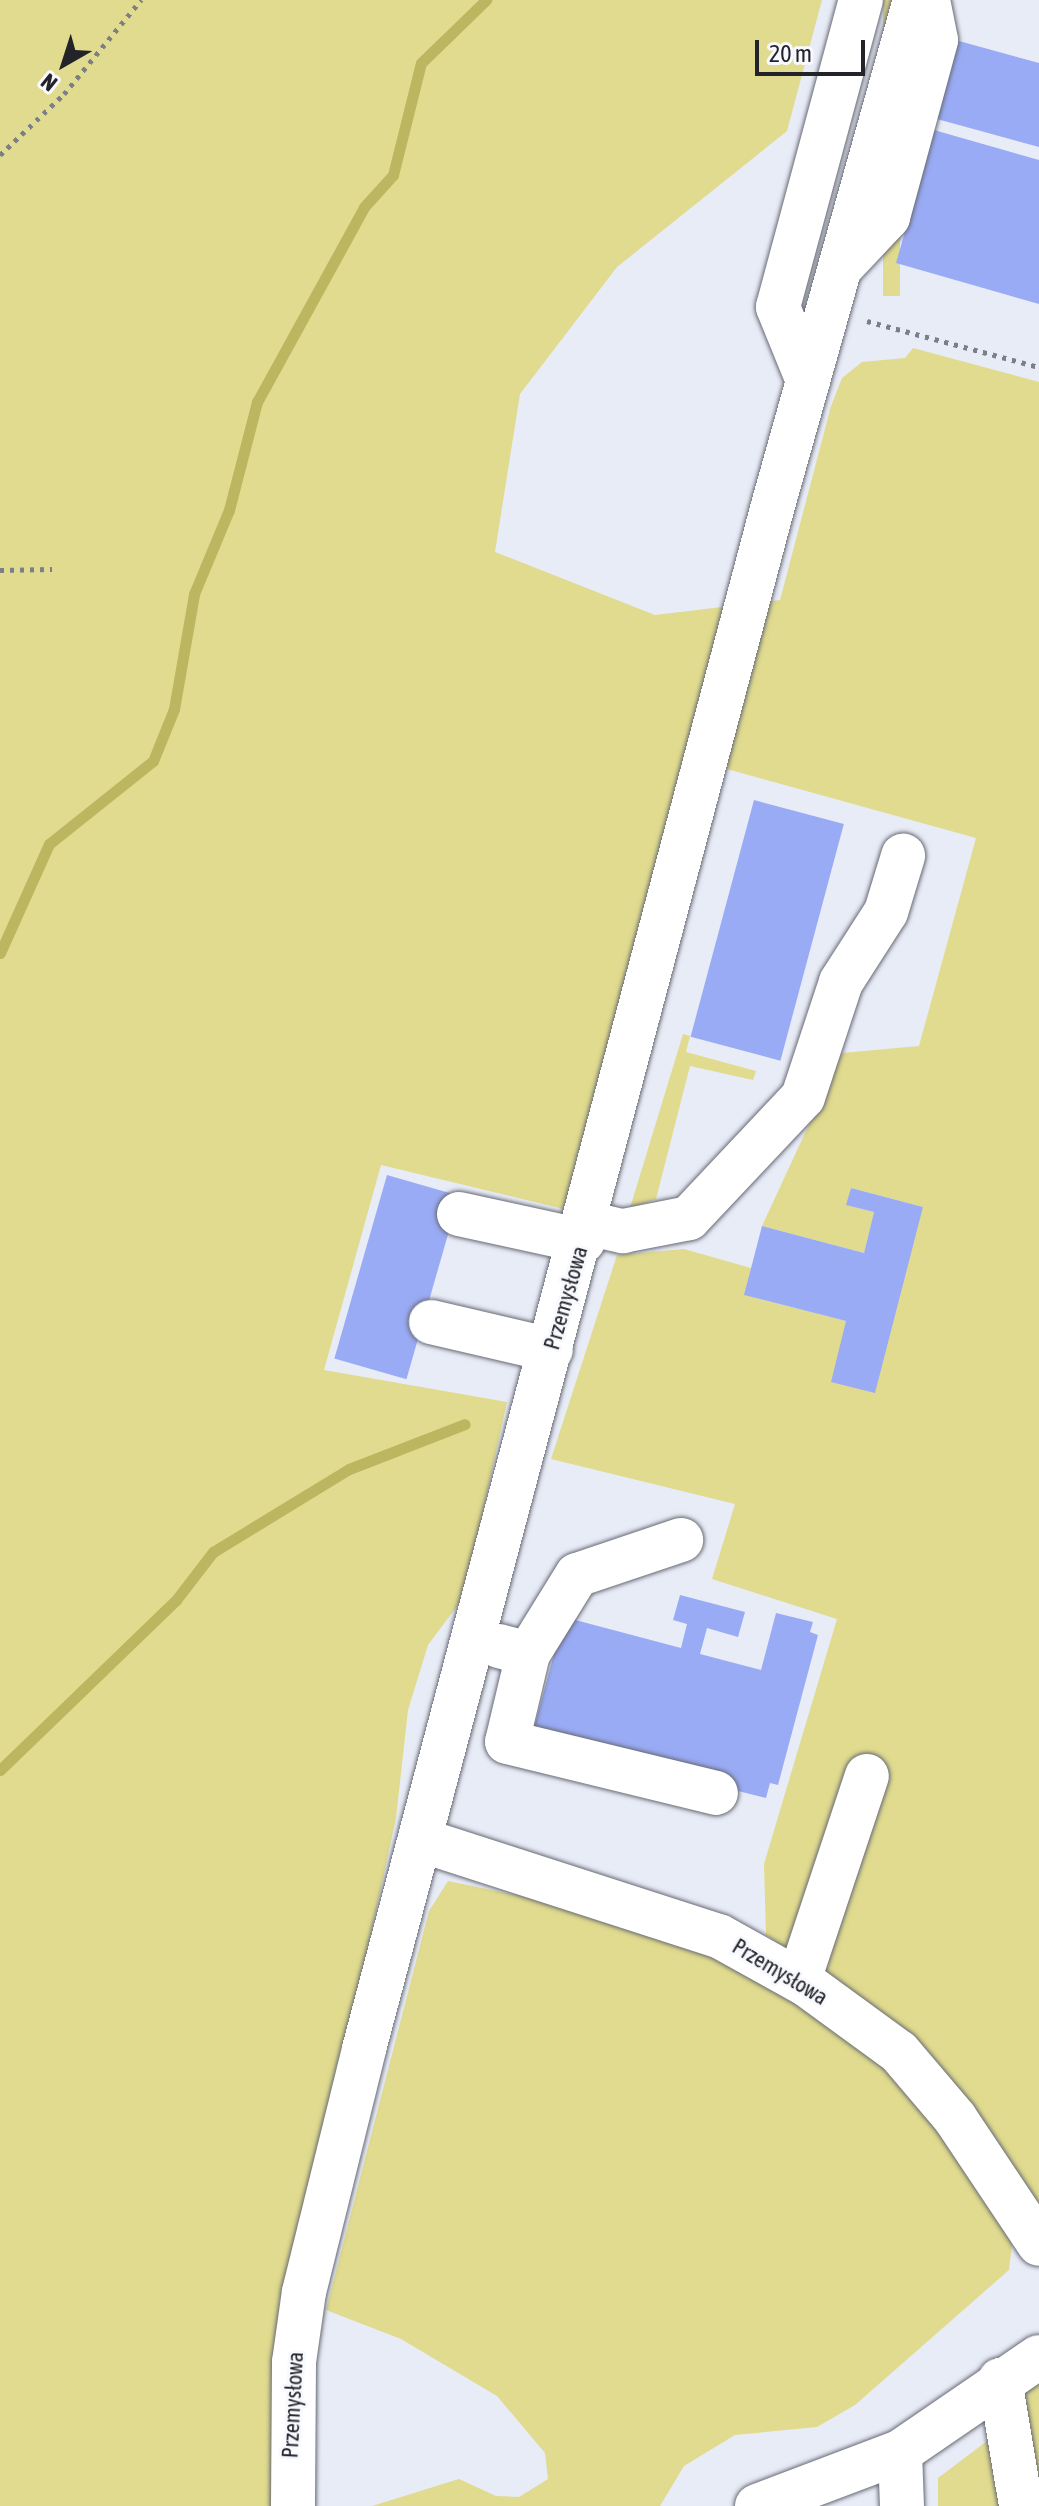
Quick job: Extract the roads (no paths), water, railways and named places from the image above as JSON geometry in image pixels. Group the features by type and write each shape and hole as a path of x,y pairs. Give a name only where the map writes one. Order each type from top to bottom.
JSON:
{"lane":[{"path":"808,381 778,307 861,0"},
{"name":"Przemysłowa","path":"293,2506 294,2362 304,2292 708,755 808,381 915,0"},
{"path":"833,290 888,217 936,40 928,0"},
{"path":"459,1214 585,1232 623,1231 689,1218 803,1097 841,982 886,912 903,856"},
{"path":"431,1322 551,1350"},
{"path":"681,1540 577,1575 528,1654 507,1742 716,1793"},
{"path":"475,1639 528,1654"},
{"path":"799,1980 867,1776"},
{"name":"Przemysłowa","path":"424,1841 719,1936 799,1980 899,2052 955,2118 1039,2244"},
{"path":"757,2506 900,2452 1000,2380 1039,2357"},
{"path":"1000,2380 1021,2506"},
{"path":"900,2452 902,2506"}],"waterway":[{"path":"0,953 49,844 153,761 174,709 194,594 229,510 257,402 364,207 393,175 421,63 486,0"},
{"path":"0,1770 176,1600 213,1552 349,1469 465,1424"}]}
